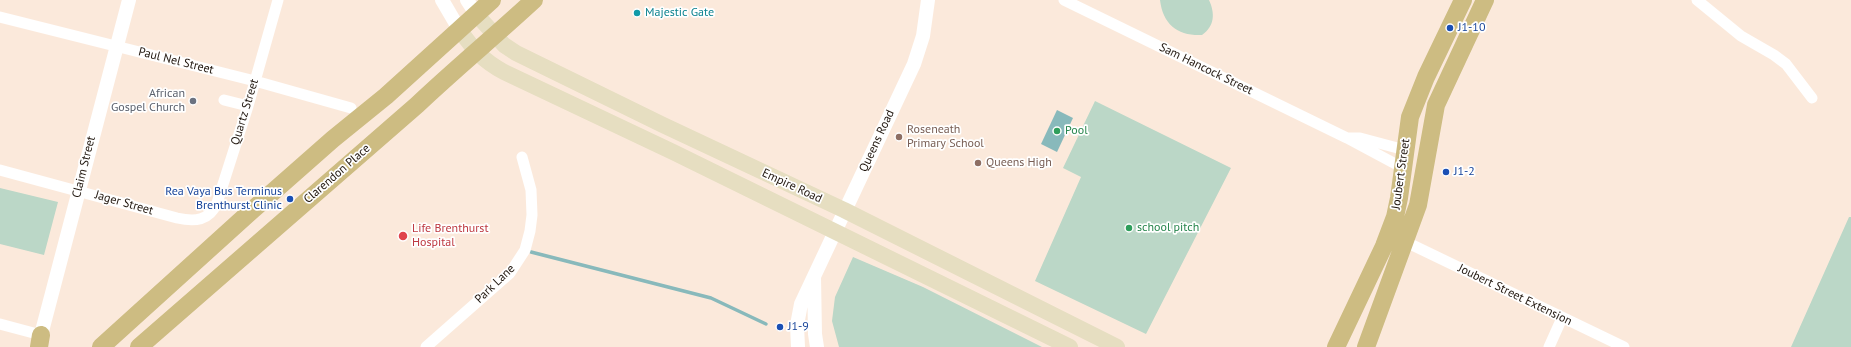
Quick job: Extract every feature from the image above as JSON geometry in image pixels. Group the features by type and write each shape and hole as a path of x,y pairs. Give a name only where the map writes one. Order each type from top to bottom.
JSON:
{"main road":[{"path":"101,347 312,157 386,96 459,29 472,7 492,0"},
{"name":"Clarendon Place","path":"139,347 496,36 534,0"},
{"name":"Joubert Street","path":"1336,347 1384,246 1395,217 1410,117 1426,77 1463,0"},
{"name":"Joubert Street","path":"1366,347 1406,242 1422,188 1430,132 1436,105 1485,0"},
{"name":"Empire Road","path":"472,7 504,45 516,53 663,125 844,210 1117,347"},
{"name":"Empire Road","path":"459,29 476,52 492,65 518,79 673,152 1070,347"}],"street":[{"name":"Claim Street","path":"40,341 78,190 129,0"},
{"name":"Quartz Street","path":"203,219 210,215 217,203 248,106 278,0"},
{"path":"442,0 459,29"},
{"name":"Queens Road","path":"798,347 797,325 801,304 920,49 928,0"},
{"name":"Sam Hancock Street","path":"1064,0 1347,138 1403,168"},
{"path":"1697,0 1740,36 1774,55 1786,64 1812,98"},
{"name":"Paul Nel Street","path":"0,17 255,80 351,108"},
{"path":"224,100 248,106"},
{"name":"Sam Hancock Street","path":"1347,138 1360,138 1405,150"},
{"name":"Park Lane","path":"426,347 510,273 525,250 532,215 531,190 522,157"},
{"name":"Jager Street","path":"0,170 188,221 203,219"},
{"name":"Joubert Street Extension","path":"1406,242 1624,347"},
{"name":"Queens Road","path":"814,277 815,334 817,347"},
{"path":"1549,347 1562,318"},
{"path":"0,324 40,341"}],"green space":[{"path":"1160,0 1209,0 1213,14 1212,23 1202,35 1193,35 1179,31 1168,22 1164,16"},
{"name":"school pitch","path":"1095,101 1231,168 1146,334 1035,281 1081,177 1063,168"},
{"path":"0,188 58,202 44,255 0,244"},
{"path":"1849,217 1851,217 1851,347 1791,347"},
{"path":"853,257 923,287 1042,347 839,347 832,321 835,297"}],"water":[{"name":"Pool","path":"1057,110 1073,118 1057,152 1041,144"}],"waterway":[{"path":"531,252 711,298 766,324"}],"place":[{"name":"Majestic Gate","path":"637,13"},
{"name":"J1-10","path":"1450,28"},
{"name":"African Gospel Church","path":"193,101"},
{"name":"Pool","path":"1057,131"},
{"name":"Roseneath Primary School","path":"899,137"},
{"name":"Queens High","path":"978,163"},
{"name":"J1-2","path":"1446,172"},
{"name":"Rea Vaya Bus Terminus Brenthurst Clinic","path":"290,199"},
{"name":"school pitch","path":"1129,228"},
{"name":"Life Brenthurst Hospital","path":"403,236"},
{"name":"J1-9","path":"780,327"}]}
